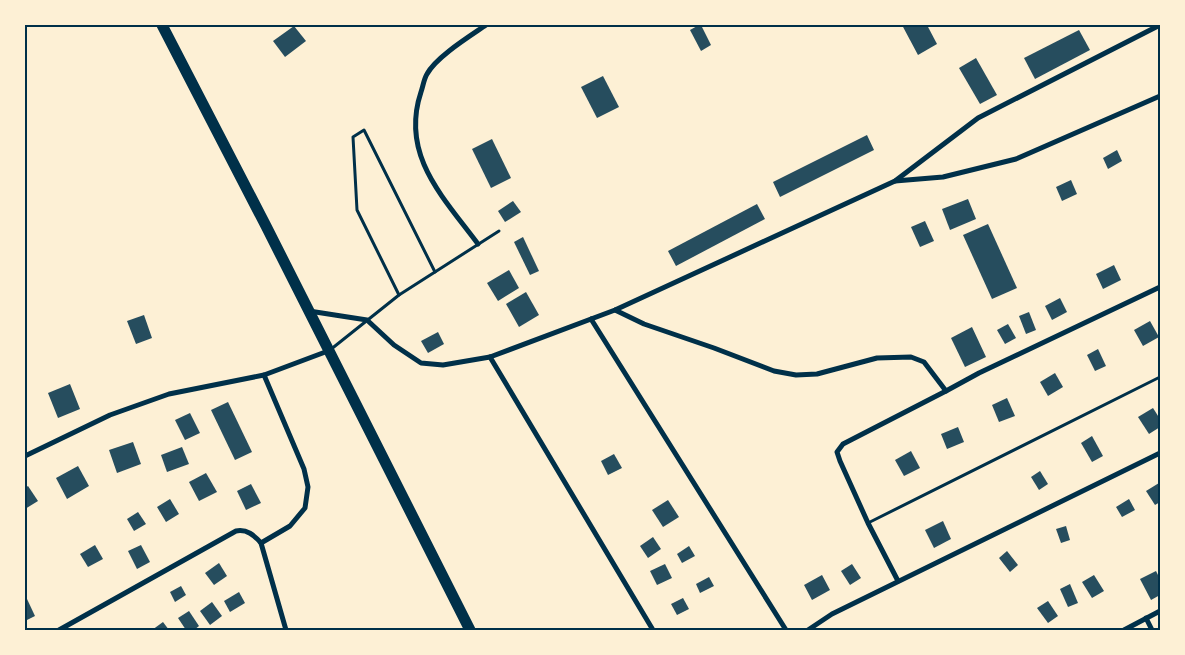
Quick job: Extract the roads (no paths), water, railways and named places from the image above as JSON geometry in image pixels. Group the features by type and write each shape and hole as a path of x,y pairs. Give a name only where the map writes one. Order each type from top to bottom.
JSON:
{"highway":[{"path":"162,25 470,630"}],"street":[{"path":"478,244 431,180 419,153 414,127 418,100 427,73 463,40 486,25"},
{"path":"309,311 367,320 394,345 421,362 443,365 490,356 615,310 895,181 978,118 1160,25"},
{"path":"895,181 943,177 1016,159 1160,96"},
{"path":"898,581 868,524 838,456 837,452 840,447 979,374 1160,287"},
{"path":"615,310 644,324 774,370 796,375 817,374 877,358 911,357 924,362 946,391"},
{"path":"591,318 786,630"},
{"path":"25,456 110,415 169,394 264,375 329,351"},
{"path":"490,356 653,630"},
{"path":"261,542 290,526 305,508 308,487 304,469 264,375"},
{"path":"808,630 832,614 1160,453"},
{"path":"59,630 236,531 242,530 250,533 261,542 286,630"},
{"path":"1124,630 1160,610"},
{"path":"1146,618 1152,630"}],"lane":[{"path":"399,296 357,210 353,137 364,130 434,272"},
{"path":"329,351 399,296 499,230"},
{"path":"868,524 1160,376"}]}
